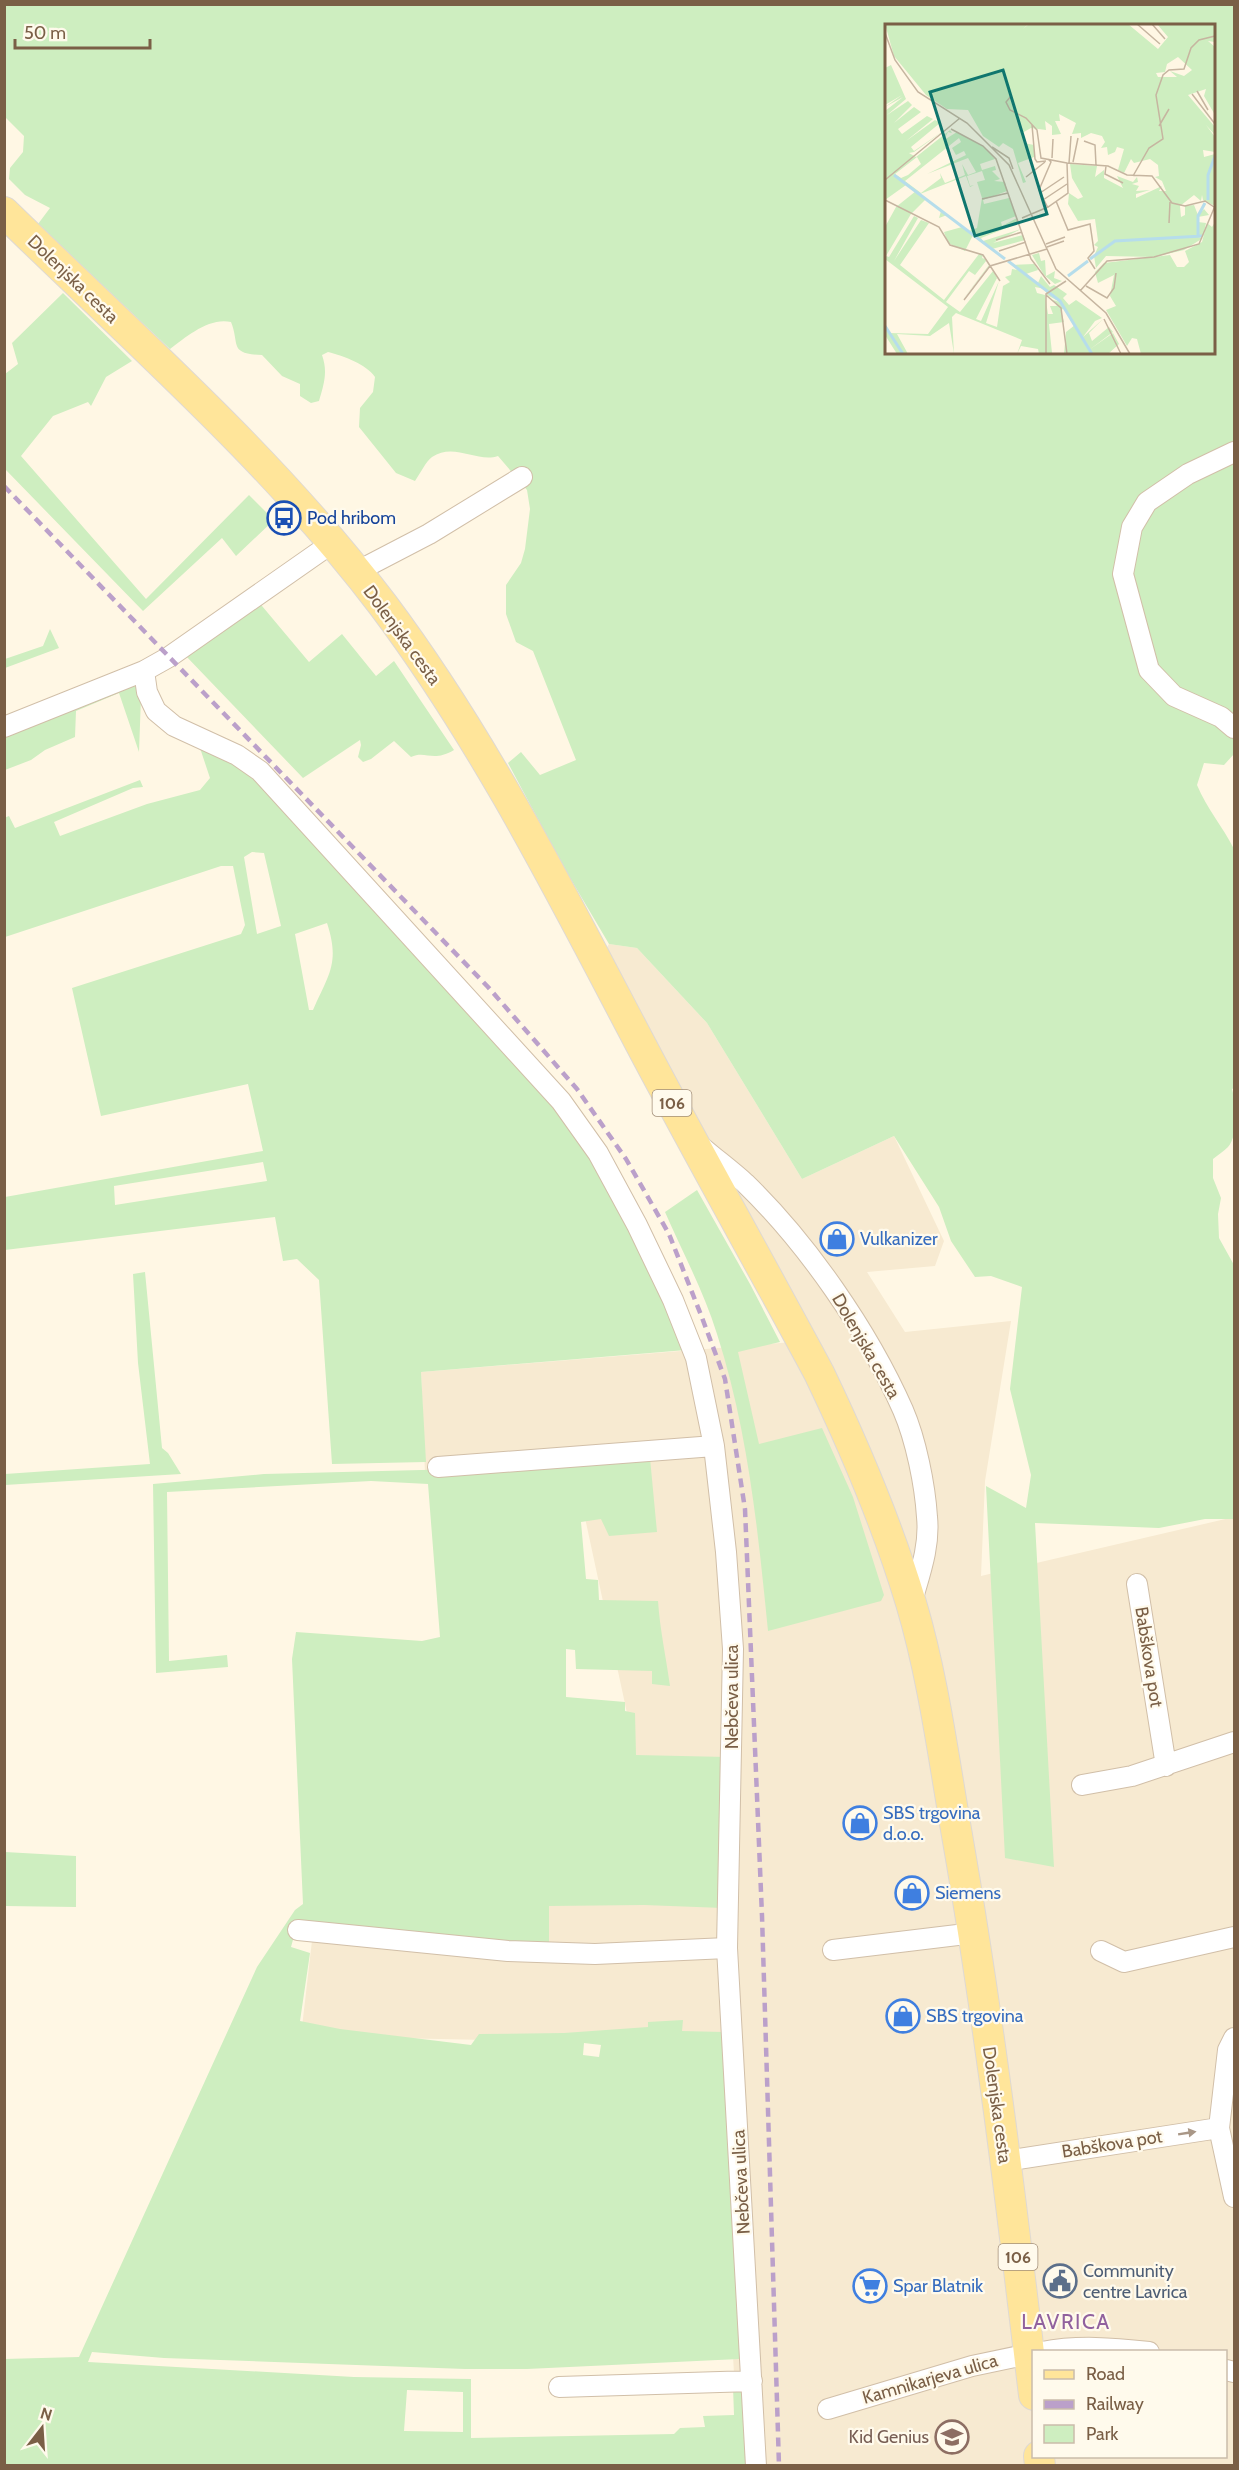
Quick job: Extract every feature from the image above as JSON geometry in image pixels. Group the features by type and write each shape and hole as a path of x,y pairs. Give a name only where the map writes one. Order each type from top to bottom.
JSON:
{"main road":[{"name":"Dolenjska cesta","path":"4,212 216,417 332,543 426,665 469,732 526,830 819,1373 855,1448 882,1516 911,1604 928,1671 974,1933 1005,2161 1035,2350"}],"street":[{"path":"1234,452 1188,474 1147,502 1132,527 1122,574 1149,670 1174,696 1221,717 1234,728"},
{"path":"356,572 429,534 522,477"},
{"path":"4,727 144,671 170,657 332,543"},
{"name":"Nebčeva ulica","path":"144,671 147,692 156,711 174,726 237,755 260,771 561,1101 598,1153 651,1253 696,1358 714,1446 726,1552 732,1649 733,1739 727,1948 756,2466"},
{"name":"Dolenjska cesta","path":"691,1138 744,1182 784,1224 832,1287 880,1363 904,1413 917,1457 928,1517 926,1551 911,1604"},
{"path":"438,1467 714,1446"},
{"name":"Babškova pot","path":"1137,1584 1166,1766"},
{"path":"1082,1785 1132,1776 1234,1743"},
{"path":"298,1930 508,1951 596,1954 727,1948"},
{"path":"833,1950 974,1933"},
{"path":"1101,1951 1124,1962 1234,1937"},
{"path":"1234,2038 1228,2050 1227,2103 1219,2128 1234,2197"},
{"name":"Babškova pot","path":"1005,2161 1219,2128"},
{"name":"Kamnikarjeva ulica","path":"1055,2350 1102,2347 1130,2350"},
{"name":"Kamnikarjeva ulica","path":"828,2409 972,2366 1032,2354"},
{"path":"559,2387 752,2381"}],"shaded area":[{"path":"609,944 637,948 707,1023 802,1179 894,1136 944,1241 935,1266 867,1272 905,1332 1011,1321 985,1481 981,1576 1234,1517 1234,2465 739,2465 716,2045 301,2036 313,1932 543,1899 636,1755 573,1462 425,1474 421,1372 817,1340 605,951"}],"green space":[{"path":"5,5 1234,5 1234,754 1224,765 1204,763 1197,785 1234,849 1234,1088 1232,1089 1235,1103 1235,1127 1228,1147 1213,1159 1213,1178 1221,1198 1218,1214 1219,1238 1234,1265 1234,1519 1205,1519 1159,1528 1035,1523 1054,1867 1005,1858 986,1486 1026,1508 1031,1475 1010,1389 1022,1287 991,1276 975,1277 951,1241 939,1207 894,1136 802,1179 707,1023 637,948 609,944 563,866 508,763 521,752 540,775 576,760 533,651 516,642 506,614 506,585 521,563 530,509 527,490 498,456 482,457 457,452 440,453 430,459 415,481 396,473 359,427 360,408 373,392 375,377 360,364 328,352 322,355 325,367 324,383 319,401 311,403 300,396 300,384 282,376 262,355 244,353 240,350 231,322 214,322 206,325 170,349 38,224 50,208 25,195 9,179 10,168 23,152 24,136 5,117"},
{"path":"63,293 132,361 106,377 91,406 88,402 53,416 21,456 146,599 249,495 274,520 236,556 222,538 143,611 5,469 5,374 18,364 12,343"},
{"path":"257,600 309,662 342,634 376,676 394,661 454,750 440,756 416,755 411,757 394,741 371,759 363,762 358,757 360,740 303,778 184,654"},
{"path":"50,629 59,648 5,668 5,659 43,646"},
{"path":"131,684 137,687 141,697 139,752 119,693 76,711 75,737 45,750 31,760 5,770 5,732"},
{"path":"200,748 229,759 254,777 566,1119 596,1163 646,1256 686,1350 421,1372 426,1462 332,1464 319,1280 297,1259 283,1261 275,1217 5,1250 5,1197 263,1151 248,1084 101,1116 72,988 241,934 245,925 233,866 221,866 5,937 4,818 9,816 15,828 140,780 143,787 133,788 54,822 60,836 147,804 200,790 210,778","holes":["252,852 264,853 281,926 257,934 244,857","327,923 331,937 333,948 331,968 313,1010 309,1010 295,934","263,1162 267,1181 115,1205 114,1186"]},
{"path":"697,1190 780,1342 738,1352 759,1444 822,1428 853,1497 884,1595 881,1601 768,1631 750,1481 728,1370 706,1303 665,1212"},
{"path":"145,1272 162,1448 168,1453 181,1474 5,1485 5,1474 150,1464 138,1363 133,1274"},
{"path":"650,1458 657,1532 609,1536 601,1519 581,1522 586,1579 598,1580 599,1600 658,1601 670,1686 652,1684 652,1671 576,1669 575,1650 566,1649 566,1697 625,1702 625,1711 635,1713 636,1755 727,1757 723,1908 644,1905 549,1906 549,1945 507,1961 294,1936 291,1947 310,1953 300,2021 340,2029 471,2045 479,2034 564,2033 648,2027 648,2022 683,2020 682,2031 723,2032 744,2351 739,2359 527,2369 465,2369 164,2358 92,2352 88,2362 354,2377 471,2379 471,2438 674,2434 680,2428 705,2427 703,2416 734,2415 733,2387 747,2386 751,2464 5,2465 4,2359 79,2357 257,1967 295,1910 303,1904 292,1659 296,1632 422,1641 440,1637 428,1484 371,1481 167,1492 169,1661 227,1655 228,1667 156,1673 153,1484 264,1474 545,1467","holes":["584,2043 601,2045 599,2057 583,2055","407,2390 463,2392 463,2432 404,2431"]},
{"path":"5,1852 76,1856 76,1907 5,1906"}],"railway":[{"path":"4,486 488,987 577,1089 626,1159 669,1234 701,1315 725,1379 745,1509 762,1916 779,2466"}],"place":[{"name":"Pod hribom","path":"284,518"},
{"name":"Vulkanizer","path":"837,1239"},
{"name":"SBS trgovina d.o.o.","path":"860,1823"},
{"name":"Siemens","path":"912,1893"},
{"name":"SBS trgovina","path":"903,2016"},
{"name":"Community centre Lavrica","path":"1060,2281"},
{"name":"Spar Blatnik","path":"870,2286"},
{"name":"Kid Genius","path":"952,2437"}],"district":[{"name":"LAVRICA","path":"1066,2321"}]}
